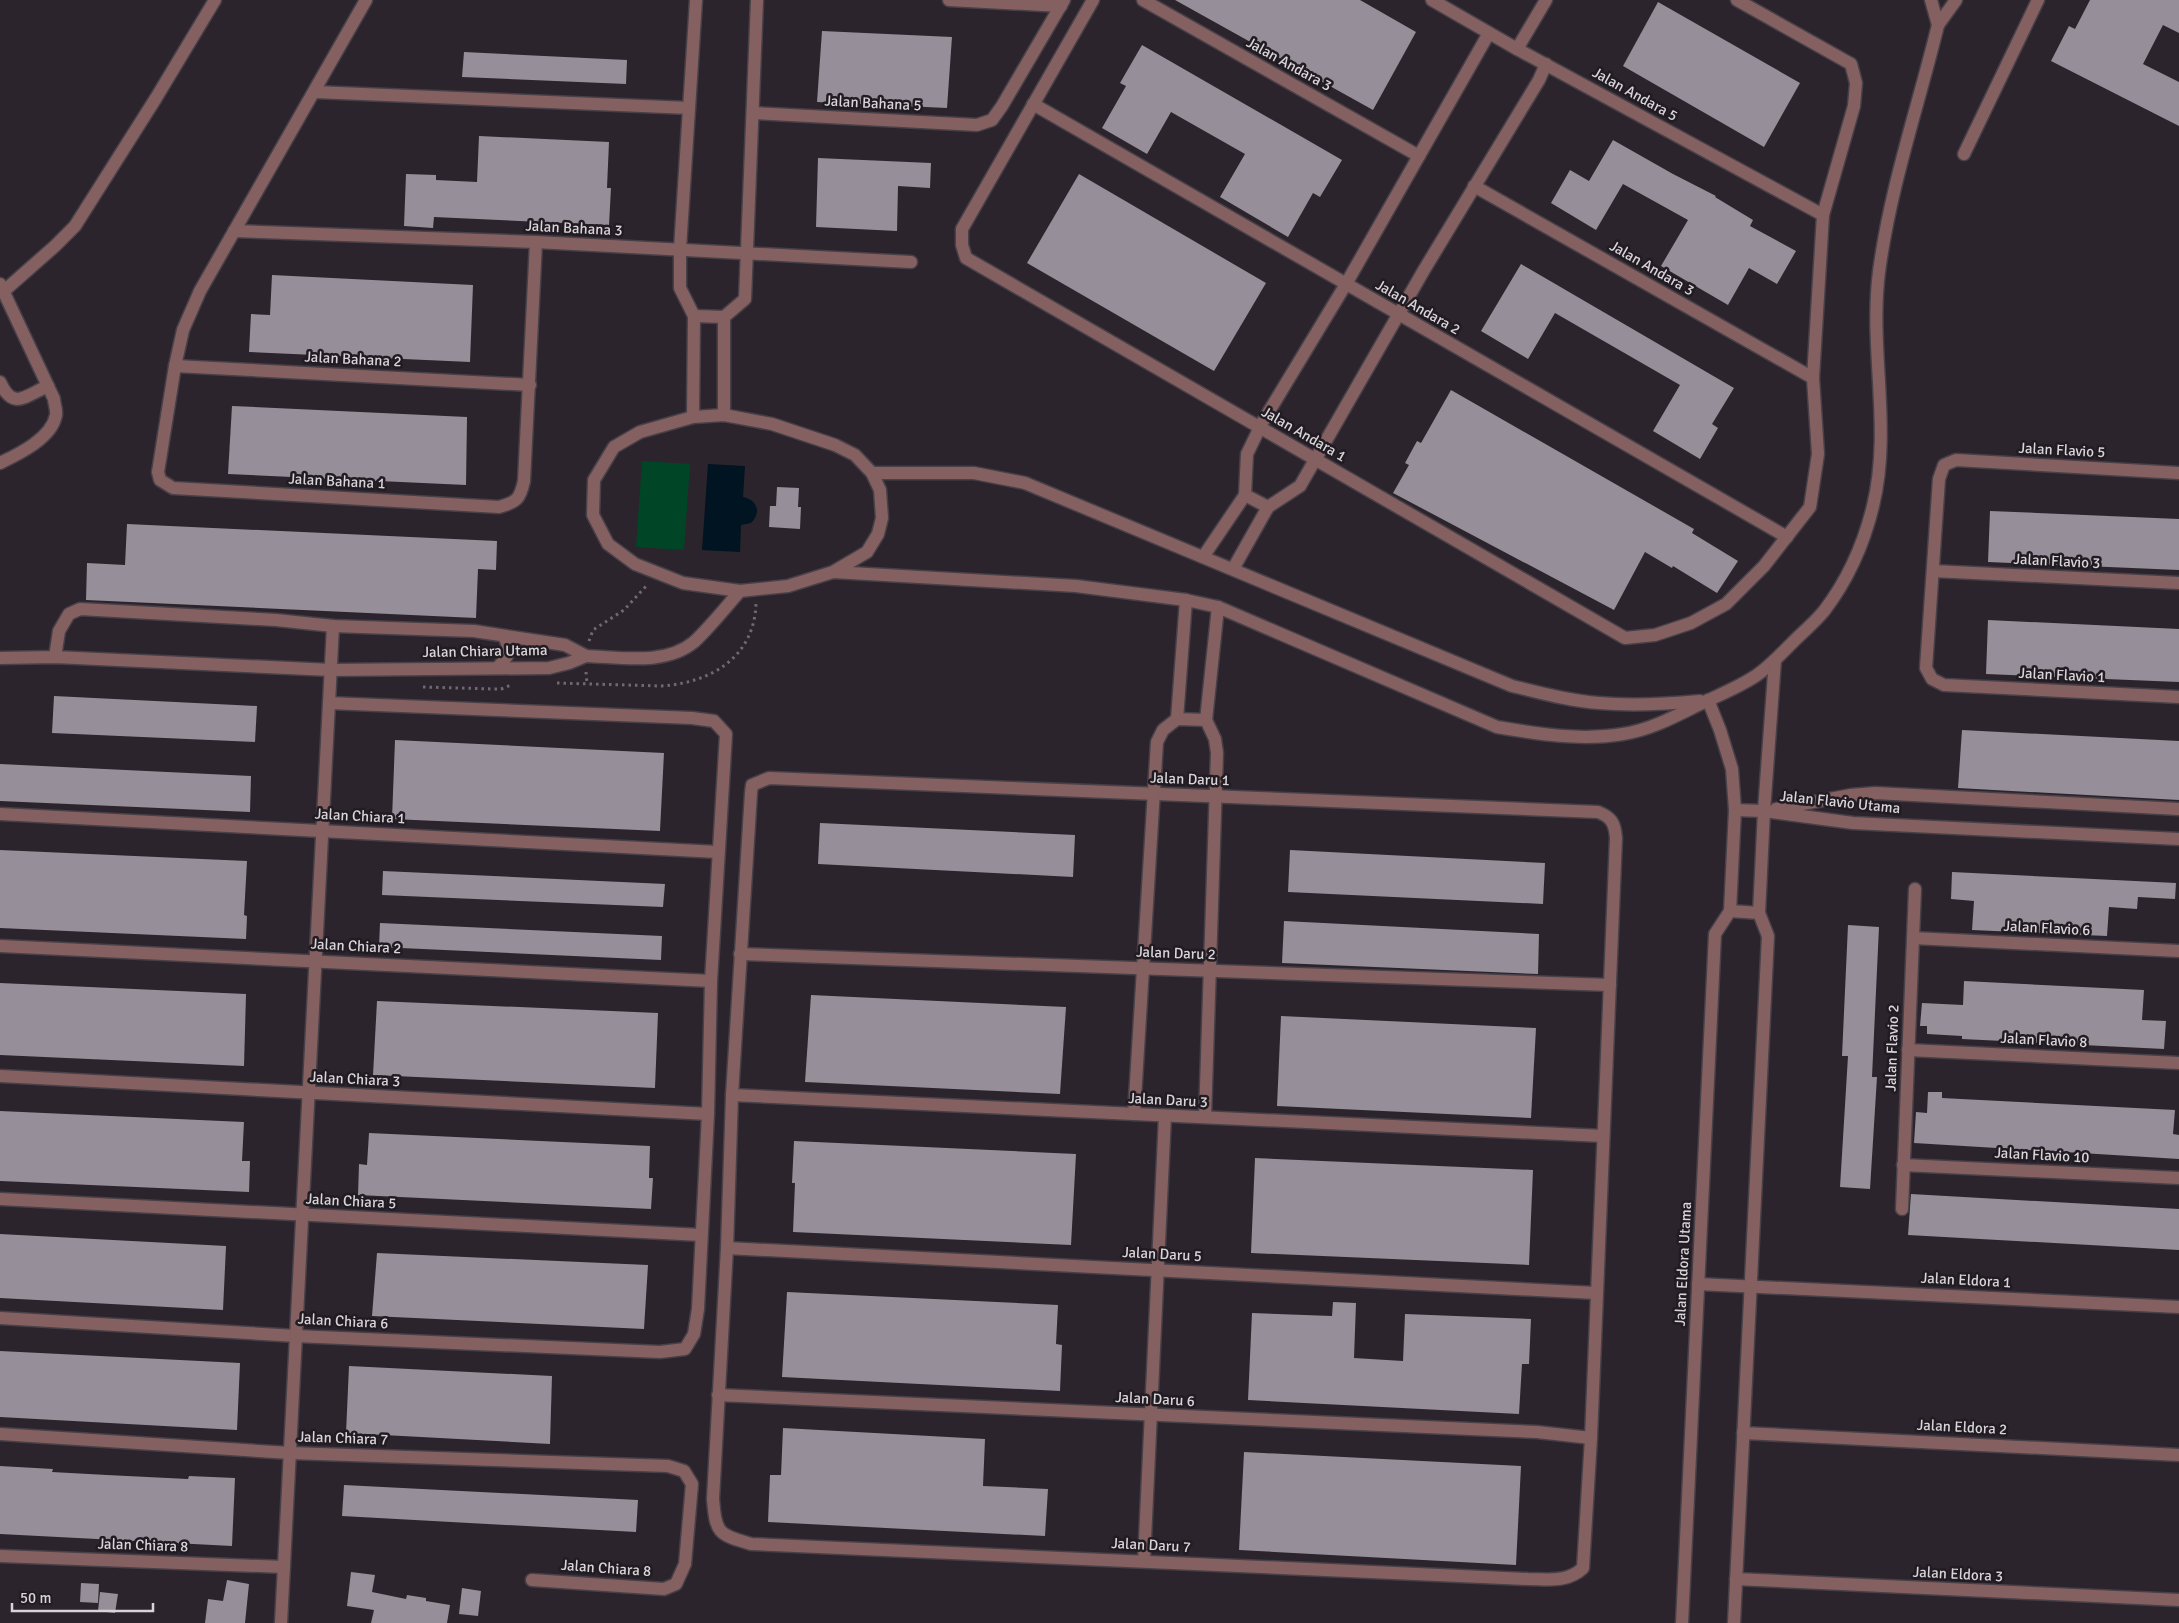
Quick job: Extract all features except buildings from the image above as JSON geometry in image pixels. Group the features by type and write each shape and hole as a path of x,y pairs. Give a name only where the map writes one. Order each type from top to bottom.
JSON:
{"street":[{"path":"0,463 33,445 44,436 56,415 54,399 2,287 55,246 76,226 215,0"},
{"path":"175,366 183,330 197,298 366,0"},
{"path":"694,416 694,316 680,288 680,250 696,0"},
{"path":"694,316 724,317 745,300 757,0"},
{"path":"949,0 1063,3"},
{"path":"1033,104 1093,0"},
{"name":"Jalan Andara 3","path":"1143,0 1419,156"},
{"name":"Jalan Andara 5","path":"1432,0 1823,215"},
{"path":"1518,49 1546,0"},
{"path":"1738,0 1851,64 1856,82 1854,106 1823,215 1813,378 1818,454 1810,507 1787,537"},
{"path":"1931,0 1938,25"},
{"path":"833,572 1076,586 1186,600 1218,608 1497,727 1544,735 1584,736 1623,734 1651,728 1756,676 1775,660 1823,612 1850,571 1873,506 1882,446 1876,337 1879,274 1888,211 1938,25 1956,0"},
{"path":"1964,154 2038,0"},
{"name":"Jalan Bahana 5","path":"752,113 977,125 992,120 1063,3"},
{"path":"1203,557 1245,495 1246,454 1260,427 1346,284 1489,33"},
{"path":"1233,569 1268,507 1300,486 1474,186 1539,80 1546,64"},
{"path":"315,92 689,108"},
{"name":"Jalan Andara 1","path":"1033,104 962,229 962,245 966,258 1625,638 1655,635 1691,623 1726,604 1764,566 1787,537"},
{"name":"Jalan Andara 2","path":"1033,104 1787,537"},
{"name":"Jalan Andara 3","path":"1474,186 1813,378"},
{"name":"Jalan Bahana 3","path":"234,231 536,242 911,262"},
{"path":"530,385 536,242"},
{"path":"724,317 724,415"},
{"name":"Jalan Bahana 2","path":"175,366 530,385"},
{"name":"Jalan Bahana 1","path":"175,366 158,472 160,480 173,488 499,507 513,503 521,494 524,481 530,385"},
{"path":"0,382 13,400 48,386"},
{"path":"724,415 772,424 855,455 872,473 880,490 882,518 878,534 866,552 833,572 788,586 740,591 684,583 635,564 608,544 594,515 594,480 614,447 640,432 694,416 724,415"},
{"name":"Jalan Flavio 5","path":"1933,571 1939,479 1944,466 1956,460 2179,473"},
{"path":"872,473 974,473 1025,483 1512,686 1598,703 1666,704 1708,700"},
{"path":"1245,495 1268,507"},
{"name":"Jalan Flavio 3","path":"1933,571 2179,583"},
{"name":"Jalan Flavio 1","path":"1933,571 1926,668 1932,679 1944,685 2179,697"},
{"path":"586,656 648,658 670,655 693,643 740,591"},
{"path":"1177,718 1186,600"},
{"path":"1205,1117 1217,753 1215,739 1206,720 1218,608"},
{"name":"Jalan Chiara Utama","path":"55,657 59,631 69,614 80,609 276,620 333,626 474,631 565,646 586,656"},
{"path":"281,1623 333,626"},
{"path":"498,667 508,658 509,650 504,636"},
{"name":"Jalan Chiara Utama","path":"0,658 55,657 331,670 549,668 586,656"},
{"path":"1734,1623 1768,936 1760,913 1764,811 1775,660"},
{"path":"1708,700 1732,769 1736,810 1730,911 1760,913"},
{"path":"329,703 714,721 726,734 711,980 708,1114 701,1235"},
{"path":"1134,1114 1157,742 1163,730 1177,718 1206,720"},
{"name":"Jalan Daru 1","path":"740,954 752,785 769,778 1598,812 1608,816 1615,826 1616,838 1610,985"},
{"name":"Jalan Flavio Utama","path":"1764,811 1851,795 1875,793 2179,809"},
{"path":"1736,810 1764,811"},
{"name":"Jalan Flavio Utama","path":"1764,811 1853,823 2179,839"},
{"name":"Jalan Chiara 1","path":"0,814 718,852"},
{"name":"Jalan Flavio 2","path":"1902,1209 1915,889"},
{"name":"Jalan Eldora Utama","path":"1682,1623 1715,934 1730,911"},
{"name":"Jalan Flavio 6","path":"1913,938 2179,951"},
{"name":"Jalan Chiara 2","path":"0,946 711,980"},
{"path":"718,1395 727,1248 732,1095 740,954"},
{"name":"Jalan Daru 2","path":"740,954 1610,985"},
{"path":"1591,1438 1610,985"},
{"name":"Jalan Flavio 8","path":"1908,1050 2179,1063"},
{"name":"Jalan Chiara 3","path":"0,1076 708,1114"},
{"name":"Jalan Daru 3","path":"732,1095 1603,1136"},
{"path":"1144,1560 1165,1116"},
{"name":"Jalan Flavio 10","path":"1903,1165 2179,1178"},
{"name":"Jalan Chiara 5","path":"0,1199 701,1235"},
{"name":"Jalan Chiara 6","path":"0,1318 296,1336 660,1352 685,1349 694,1334 698,1309 701,1235"},
{"name":"Jalan Daru 5","path":"727,1248 1596,1293"},
{"name":"Jalan Eldora 1","path":"1698,1284 2179,1307"},
{"name":"Jalan Daru 6","path":"718,1395 1537,1432 1591,1438"},
{"name":"Jalan Daru 7","path":"718,1395 713,1499 715,1525 725,1536 751,1544 1144,1560 1528,1579 1563,1579 1575,1575 1583,1568 1591,1438"},
{"name":"Jalan Eldora 2","path":"1743,1433 2179,1455"},
{"name":"Jalan Chiara 7","path":"0,1434 290,1453 668,1466 684,1471 692,1484 685,1564 676,1584"},
{"name":"Jalan Chiara 8","path":"0,1556 284,1567"},
{"name":"Jalan Chiara 8","path":"532,1580 664,1589 676,1584"},
{"name":"Jalan Eldora 3","path":"1736,1580 2179,1600"}],"path":[{"path":"586,656 593,630 624,610 659,573"}],"green space":[{"path":"642,461 690,464 684,550 636,547"}],"water":[{"path":"708,464 745,466 743,497 755,504 757,511 751,523 741,525 740,552 702,550"}]}
